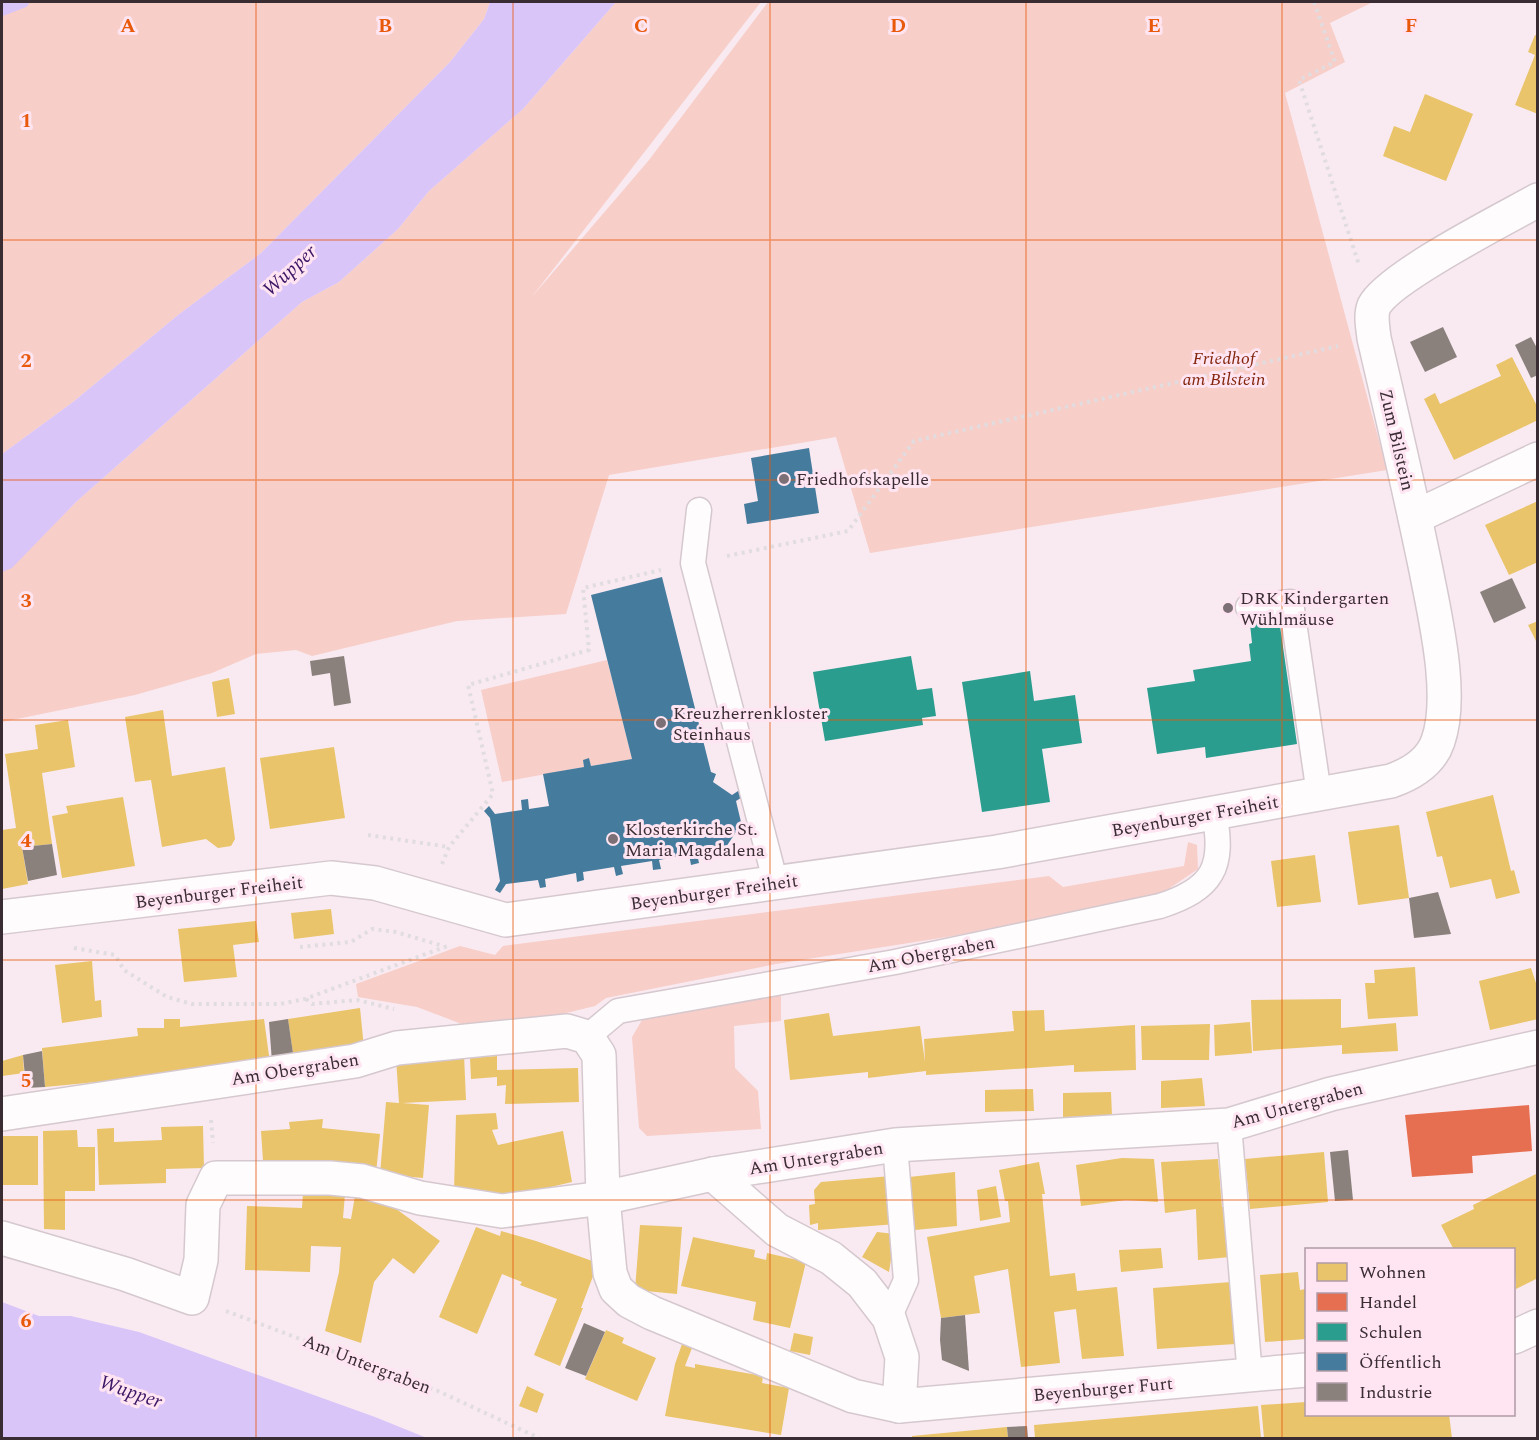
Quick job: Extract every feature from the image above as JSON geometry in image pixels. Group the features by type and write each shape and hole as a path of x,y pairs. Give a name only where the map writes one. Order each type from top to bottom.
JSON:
{"street":[{"path":"1374,323 1378,300 1412,272 1538,200"},
{"name":"Zum Bilstein","path":"1374,323 1439,636 1444,708 1438,742 1423,763"},
{"path":"1415,517 1538,459"},
{"name":"Beyenburger Freiheit","path":"2,917 330,878 353,879 429,897 506,920 997,852 1391,781 1410,774 1423,763"},
{"name":"Am Obergraben","path":"2,1114 355,1061 397,1048 567,1031 587,1037"},
{"path":"587,1037 599,1055 603,1198"},
{"name":"Am Untergraben","path":"216,1178 330,1178 362,1181 428,1199 502,1211 603,1198 713,1174 895,1145 1229,1125 1331,1094 1538,1047"},
{"path":"713,1174 777,1230 831,1258 862,1283 889,1318 902,1358 899,1406"},
{"path":"2,1238 124,1274 192,1298 201,1260 203,1204 216,1178"},
{"name":"Beyenburger Furt","path":"603,1198 609,1273 616,1289 629,1301 652,1314 853,1396 899,1406 1305,1370"},
{"path":"1515,1337 1538,1326"}],"lane":[{"path":"699,510 693,563 776,884"},
{"path":"1248,607 1291,602 1319,794"},
{"name":"Am Obergraben","path":"587,1037 618,1011 895,962 1160,906 1186,897 1208,878 1215,866 1220,843 1214,813"},
{"path":"1229,1125 1250,1376"},
{"path":"889,1318 906,1281 895,1145"}],"path":[{"path":"429,897 449,847 493,794 468,685 589,650 583,588 848,531 914,441 1374,323 1299,80 1335,62 1314,2"},
{"path":"369,835 449,847"},
{"path":"300,947 351,942 372,929 396,932 445,947"},
{"path":"124,970 167,996 192,1004 280,1004 305,999 458,942"},
{"path":"208,1083 216,1178"},
{"name":"Am Untergraben","path":"192,1298 438,1391 539,1438"}],"green space":[{"path":"2,2 490,2 484,19 450,62 261,253 178,315 73,402 2,454"},
{"name":"Friedhof am Bilstein","path":"616,2 761,2 531,298 649,160 768,2 1373,2 1330,23 1345,62 1285,93 1387,470 870,553 836,437 609,475 566,614 457,621 312,656 296,650 256,654 212,673 135,695 2,722 2,572 12,567 76,502 302,302 339,282 398,229 429,191 523,109"},
{"path":"607,660 632,759 591,766 589,759 583,760 584,767 502,782 481,690"},
{"path":"1188,842 1197,845 1198,869 1156,895 953,936 776,964 606,998 595,1006 521,1024 475,1029 417,1007 358,997 356,984 460,946 495,955 503,946 1049,876 1063,887 1184,866"},
{"path":"781,992 781,1021 734,1026 735,1068 758,1091 761,1129 647,1136 639,1128 632,1037 642,1020 713,1003"}],"water":[{"path":"490,2 616,2 523,109 429,191 398,229 339,282 302,302 76,502 12,568 2,572 2,454 73,402 178,315 261,253 450,62 484,19"},
{"path":"2,1302 39,1316 71,1316 139,1332 427,1438 2,1437"}],"building: Wohnen":[{"path":"1535,35 1538,36 1538,114 1515,105 1535,55 1528,52"},
{"path":"1425,94 1473,114 1446,181 1383,156 1394,126 1410,132"},
{"path":"1512,357 1538,408 1538,420 1454,460 1424,399 1435,393 1440,404 1501,376 1496,365"},
{"path":"1538,501 1538,562 1509,575 1485,525"},
{"path":"1538,621 1538,645 1528,625"},
{"path":"229,678 235,714 217,717 212,682"},
{"path":"163,710 172,776 225,767 235,839 231,846 218,848 206,839 162,847 151,780 135,782 125,717"},
{"path":"68,720 75,767 42,773 52,844 22,847 28,884 2,889 2,830 16,828 5,754 38,749 35,725"},
{"path":"334,747 345,818 270,829 260,758"},
{"path":"1493,795 1511,871 1514,870 1520,893 1496,899 1491,879 1450,888 1442,856 1437,857 1426,812"},
{"path":"123,797 135,866 62,878 52,816 68,813 66,806"},
{"path":"1399,825 1409,898 1358,905 1348,832"},
{"path":"1315,855 1321,902 1277,907 1271,861"},
{"path":"331,909 334,934 294,939 291,913"},
{"path":"256,921 259,942 233,945 237,977 184,982 178,929"},
{"path":"92,961 95,1001 101,1000 102,1017 62,1023 55,965"},
{"path":"1415,967 1418,1016 1368,1019 1365,983 1375,983 1374,970"},
{"path":"1531,968 1538,989 1538,1019 1490,1030 1479,981"},
{"path":"1341,999 1341,1028 1396,1023 1398,1051 1342,1054 1342,1045 1253,1051 1251,1000"},
{"path":"360,1008 364,1048 294,1060 288,1019"},
{"path":"1044,1010 1045,1031 1135,1025 1136,1070 1074,1072 1074,1065 926,1075 926,1071 868,1078 868,1072 790,1080 784,1020 829,1013 833,1036 920,1026 925,1062 924,1039 1014,1031 1012,1011"},
{"path":"164,1019 180,1019 180,1027 264,1019 270,1063 207,1073 139,1075 139,1078 45,1087 42,1048 138,1036 137,1028 164,1028"},
{"path":"1250,1022 1252,1053 1215,1056 1214,1025"},
{"path":"1210,1024 1209,1060 1142,1060 1141,1026"},
{"path":"23,1055 24,1073 2,1076 2,1061"},
{"path":"464,1055 466,1100 402,1103 429,1105 423,1178 380,1174 386,1102 399,1103 396,1058"},
{"path":"497,1056 497,1070 578,1068 579,1102 505,1104 506,1085 497,1086 497,1077 471,1079 470,1058"},
{"path":"1202,1078 1205,1106 1161,1108 1161,1081"},
{"path":"1033,1089 1034,1111 985,1112 985,1090"},
{"path":"1111,1092 1112,1116 1063,1117 1063,1093"},
{"path":"496,1113 498,1129 492,1130 498,1145 563,1131 572,1182 499,1199 454,1191 456,1115"},
{"path":"323,1119 322,1128 380,1134 376,1173 318,1168 319,1161 263,1161 261,1131 290,1129 289,1122"},
{"path":"203,1126 204,1168 166,1169 166,1183 99,1185 97,1129 114,1128 114,1142 162,1140 161,1127"},
{"path":"77,1130 78,1147 95,1147 95,1191 65,1191 65,1230 44,1229 43,1131"},
{"path":"2,1136 38,1136 38,1185 2,1185"},
{"path":"1324,1152 1328,1202 1250,1209 1245,1159"},
{"path":"1122,1158 1154,1159 1158,1202 1126,1200 1081,1206 1076,1165"},
{"path":"1218,1159 1222,1207 1226,1207 1230,1257 1198,1260 1196,1209 1165,1213 1161,1162"},
{"path":"1039,1162 1045,1194 1042,1194 1050,1276 1075,1273 1077,1291 1117,1287 1124,1356 1082,1359 1076,1309 1054,1312 1060,1363 1021,1367 1008,1269 974,1276 980,1313 941,1318 927,1237 1010,1222 1008,1201 1005,1201 999,1170"},
{"path":"955,1172 957,1226 915,1230 909,1177"},
{"path":"1538,1173 1538,1278 1516,1289 1515,1248 1453,1248 1441,1225 1474,1209 1473,1205"},
{"path":"891,1176 897,1224 818,1230 818,1223 810,1225 809,1205 815,1204 814,1190 821,1182"},
{"path":"357,1184 369,1189 440,1241 414,1274 393,1258 374,1282 361,1343 325,1331 339,1272 341,1247 311,1246 310,1272 245,1270 247,1206 302,1208 303,1193 345,1194 343,1218 351,1219"},
{"path":"996,1186 1001,1217 980,1221 977,1190"},
{"path":"640,1225 682,1227 677,1294 635,1290"},
{"path":"476,1227 500,1236 501,1231 536,1241 598,1263 560,1366 534,1355 557,1299 520,1285 522,1282 502,1274 477,1334 439,1317"},
{"path":"877,1232 895,1234 889,1272 862,1257"},
{"path":"693,1237 755,1250 754,1257 766,1260 767,1253 806,1262 790,1328 753,1320 756,1302 681,1286"},
{"path":"1161,1248 1163,1268 1121,1272 1119,1250"},
{"path":"1298,1272 1300,1290 1305,1289 1305,1339 1265,1342 1260,1275"},
{"path":"1231,1282 1236,1344 1157,1349 1153,1288"},
{"path":"606,1330 624,1338 622,1343 656,1358 637,1401 585,1379"},
{"path":"794,1333 813,1337 810,1355 790,1351"},
{"path":"682,1344 692,1348 685,1366 695,1368 695,1364 763,1376 762,1383 789,1388 781,1435 665,1416 675,1364"},
{"path":"527,1386 544,1394 537,1413 519,1406"},
{"path":"1305,1402 1305,1416 1449,1416 1452,1438 1264,1438 1261,1405"},
{"path":"1258,1406 1261,1438 1035,1438 1034,1425"},
{"path":"1007,1427 1008,1438 912,1438 912,1436"}],"building: Handel":[{"path":"1529,1105 1532,1151 1472,1156 1473,1173 1412,1177 1405,1115"}],"building: Schulen":[{"path":"1279,619 1297,744 1206,758 1205,747 1157,754 1147,688 1195,681 1193,670 1251,661 1250,624"},
{"path":"911,656 917,690 932,688 936,716 922,718 923,725 825,741 813,672"},
{"path":"1030,671 1034,701 1075,695 1082,743 1042,749 1050,802 982,812 962,682"}],"building: Öffentlich":[{"name":"Friedhofskapelle","path":"809,448 819,513 747,524 744,504 758,501 751,458"},
{"path":"662,577 711,772 716,774 713,782 732,795 741,789 744,796 736,801 741,822 749,824 747,830 738,829 726,847 730,854 725,858 719,850 697,854 699,863 691,865 689,854 659,860 661,869 653,870 652,861 621,866 623,874 616,876 614,867 583,872 584,880 577,882 576,873 545,879 546,887 540,888 538,880 506,884 500,893 495,890 500,881 490,818 484,811 489,806 495,814 522,810 521,800 528,799 529,809 549,806 543,774 584,767 583,760 589,758 591,766 632,759 591,595"}],"building: Industrie":[{"path":"1443,327 1457,357 1425,372 1410,342"},
{"path":"1531,337 1538,350 1538,375 1531,378 1515,345"},
{"path":"1512,578 1526,608 1494,623 1480,592"},
{"path":"344,656 351,703 334,706 330,673 312,676 310,661"},
{"path":"52,844 57,875 28,881 22,847"},
{"path":"1438,892 1451,934 1414,938 1409,898"},
{"path":"288,1019 294,1060 272,1062 269,1022"},
{"path":"42,1051 45,1087 26,1088 23,1055"},
{"path":"1348,1150 1353,1200 1335,1201 1330,1152"},
{"path":"965,1315 969,1371 942,1360 940,1340 941,1318"},
{"path":"584,1323 605,1332 586,1376 565,1368"},
{"path":"1027,1426 1028,1438 1008,1438 1007,1427"}],"waterway":[{"name":"Wupper","path":"2,10 23,2"}],"place":[{"name":"Friedhofskapelle","path":"784,479"},
{"name":"DRK Kindergarten Wühlmäuse","path":"1228,608"},
{"name":"Kreuzherrenkloster Steinhaus","path":"661,723"},
{"name":"Klosterkirche St. Maria Magdalena","path":"613,839"}]}
